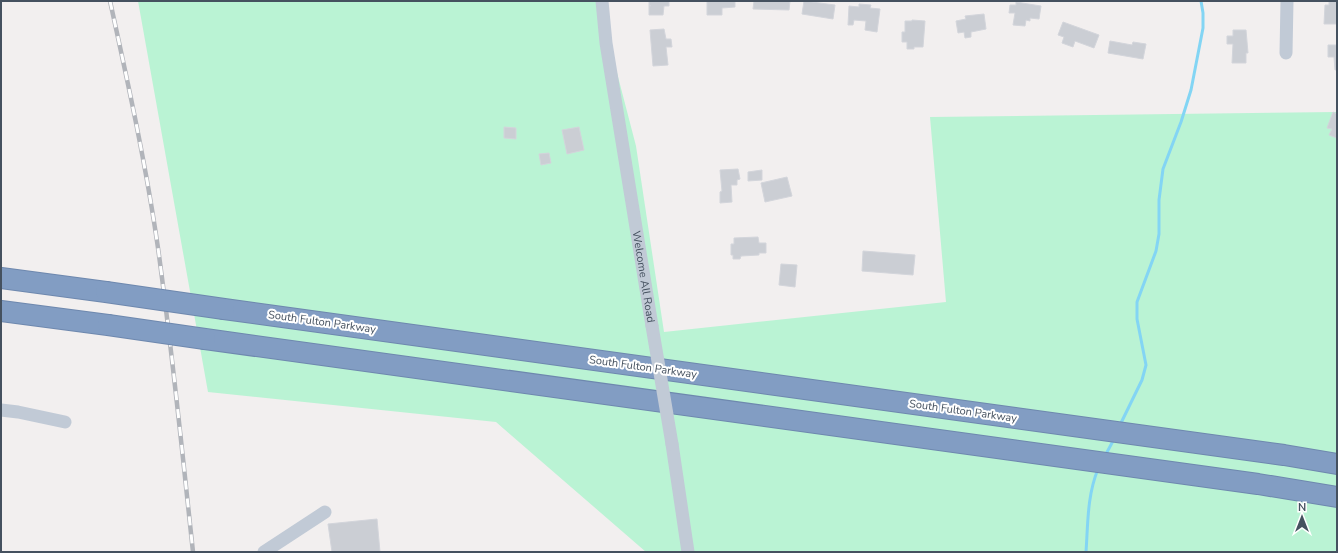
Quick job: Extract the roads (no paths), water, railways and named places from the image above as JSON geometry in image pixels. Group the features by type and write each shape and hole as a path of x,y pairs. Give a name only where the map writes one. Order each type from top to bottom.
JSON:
{"highway":[{"name":"South Fulton Parkway","path":"1,278 1284,455"},
{"path":"1,311 1258,484 1337,497"},
{"path":"1284,455 1337,460"},
{"path":"1284,455 1337,464"},
{"path":"1258,484 1337,504"}],"street":[{"name":"Welcome All Road","path":"602,1 606,43 672,444 688,552"},
{"path":"1286,1 1286,53"},
{"path":"1,410 65,422"},
{"path":"264,552 325,512"}],"waterway":[{"path":"1120,425 1142,380 1146,365 1137,319 1137,302 1156,251 1159,234 1159,200 1163,169 1181,122 1191,90 1203,28 1201,1"},
{"path":"1105,456 1114,439"},
{"path":"1086,552 1090,500 1094,479 1098,469"}],"railway":[{"path":"110,1 130,93 158,248 193,552"}]}
